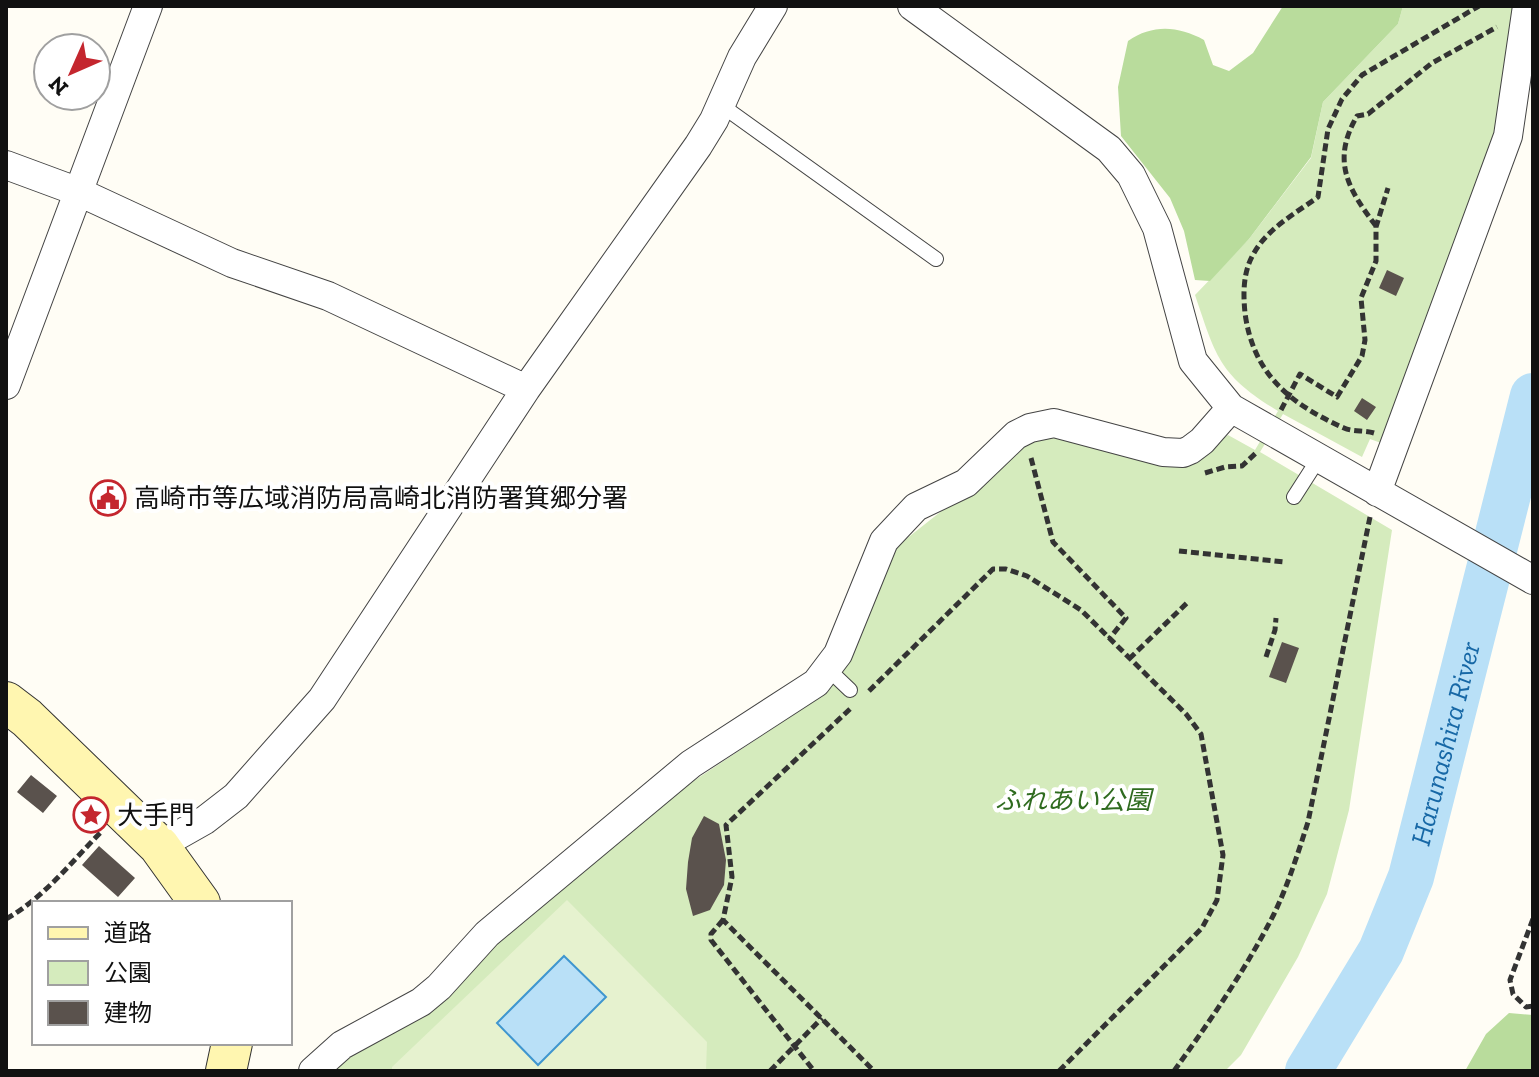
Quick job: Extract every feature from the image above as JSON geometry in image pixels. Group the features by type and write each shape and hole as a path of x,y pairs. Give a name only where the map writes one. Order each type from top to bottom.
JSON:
{"main road":[{"path":"6,702 27,718 159,846 199,901"},
{"path":"226,1071 232,1045"}],"street":[{"path":"6,385 148,6"},
{"path":"159,846 205,820 236,796 322,699 526,389 698,146 721,105 742,57 773,6"},
{"path":"912,6 1109,149 1131,175 1157,228 1193,361 1231,408 1319,458 1380,500 1533,580"},
{"path":"1380,500 1508,136 1527,6"},
{"path":"6,165 79,192 232,263 328,296 526,389"},
{"path":"313,1071 342,1045 421,1002 439,987 487,934 691,764 816,683 838,654 884,541 916,507 966,483 1016,435 1030,428 1054,423 1162,459 1190,450 1231,408"}],"lane":[{"path":"721,105 936,259"},
{"path":"1294,497 1319,458"},
{"path":"827,668 850,690"}],"path":[{"path":"1378,435 1346,430 1287,396 1268,377 1256,354 1247,325 1242,290 1253,255 1274,229 1318,197 1328,129 1342,99 1362,75 1479,6"},
{"path":"1376,227 1348,184 1343,153 1350,127 1357,116 1368,114 1432,63 1483,33 1505,24"},
{"path":"1277,418 1300,374 1337,397 1362,356 1365,340 1361,298 1376,261 1376,227 1388,188"},
{"path":"1242,466 1261,445"},
{"path":"1038,450 1030,460 1053,542 1126,618 1109,639"},
{"path":"1174,1071 1234,982 1274,914 1293,867 1308,822 1380,500"},
{"path":"1179,551 1285,562"},
{"path":"814,1071 711,940 711,934 723,920 732,877 726,825 861,699 993,569 1006,569 1027,576 1081,610 1186,714 1201,734 1223,855 1217,900 1202,928 1059,1071"},
{"path":"1129,659 1189,601"},
{"path":"1266,657 1276,618"},
{"path":"33,901 123,810"},
{"path":"6,919 32,902"},
{"path":"1533,919 1510,980 1513,994 1526,1007 1533,1006"},
{"path":"723,920 874,1071"},
{"path":"770,1071 822,1018"}],"green space":[{"path":"1283,6 1403,6 1398,24 1323,102 1311,157 1249,239 1210,281 1195,280 1184,231 1170,198 1121,136 1118,87 1128,41 1156,30 1185,32 1204,40 1213,65 1229,71 1253,53"},
{"name":"ふれあい公園","path":"1403,6 1518,6 1500,123 1381,443 1370,439 1362,457 1283,414 1260,452 1392,530 1349,810 1327,894 1298,957 1241,1055 1225,1071 327,1071 483,956 671,796 811,703 896,547 1039,434 1196,457 1228,435 1255,450 1278,411 1243,386 1222,363 1195,295 1249,239 1311,158 1323,102 1398,24"},
{"path":"567,900 707,1042 706,1071 392,1071 392,1067"},
{"path":"1509,1013 1533,1015 1533,1071 1465,1071 1486,1034"}],"water":[{"path":"564,956 606,997 538,1065 497,1023"}],"building":[{"path":"1387,270 1404,278 1396,296 1379,288"},
{"path":"1362,398 1376,407 1367,420 1354,411"},
{"path":"1282,642 1299,648 1286,683 1269,677"},
{"path":"31,775 57,796 43,813 17,792"},
{"path":"704,816 719,824 726,860 724,885 710,910 693,916 686,889 688,862 692,838"},
{"path":"99,846 135,878 118,897 82,865"}],"waterway":[{"name":"Harunashira River","path":"1308,1071 1381,951 1411,877 1533,396"}],"place":[{"name":"高崎市等広域消防局高崎北消防署箕郷分署","path":"108,498"},
{"name":"大手門","path":"91,815"}]}
